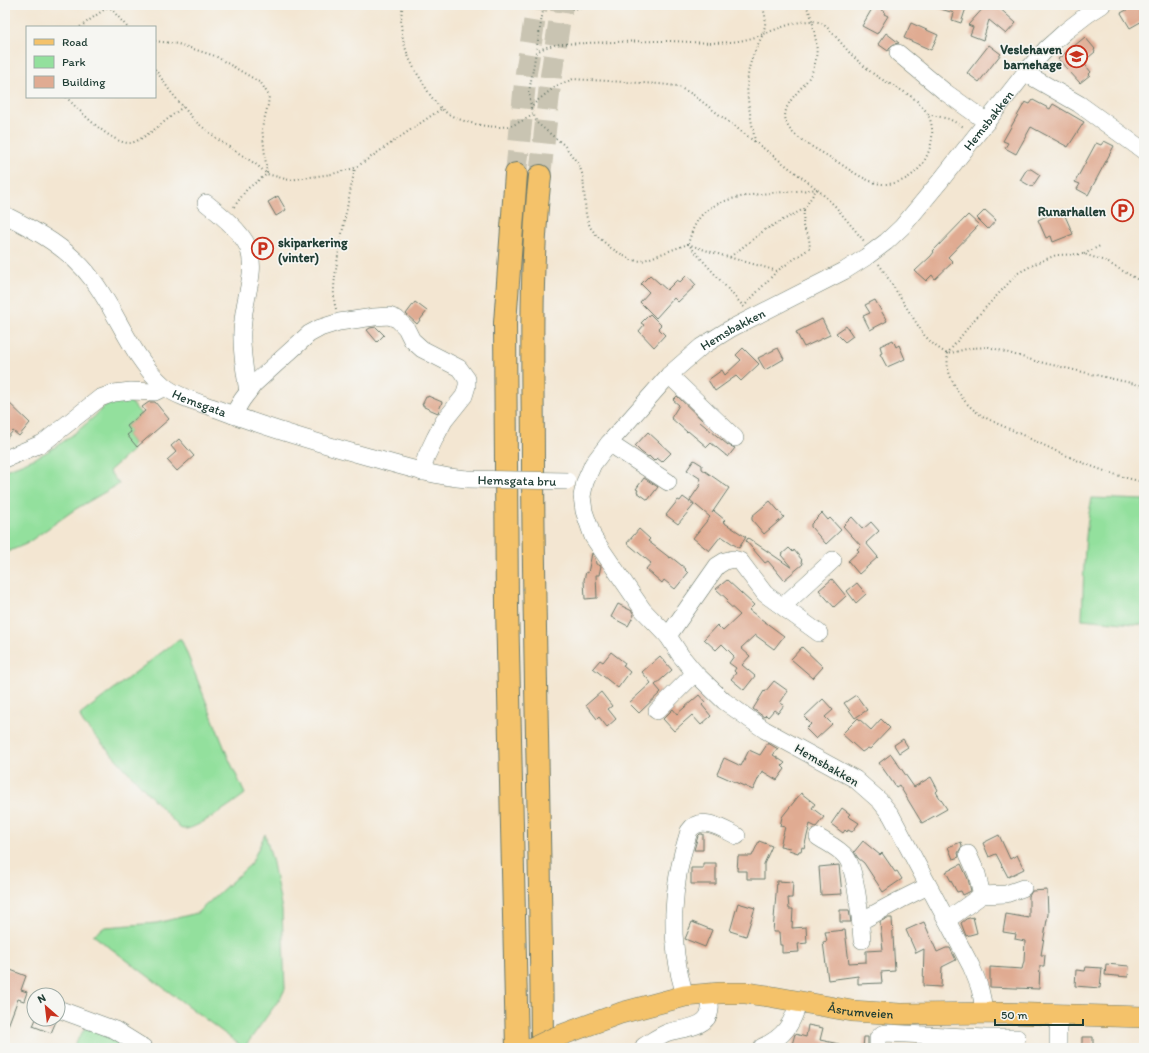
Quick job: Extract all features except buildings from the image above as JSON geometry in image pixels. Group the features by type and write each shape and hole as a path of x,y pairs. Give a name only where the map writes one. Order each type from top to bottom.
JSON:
{"highway":[{"path":"516,174 505,323 507,606 517,1048"},
{"path":"540,176 535,241 533,322 535,628 542,1048"}],"main road":[{"name":"Åsrumveien","path":"533,1048 583,1026 621,1013 685,996 708,994 746,993 852,1011 900,1014 1060,1014 1144,1017"}],"street":[{"name":"Hemsbakken","path":"983,1014 984,1004 981,988 947,920 891,815 868,789 855,779 765,730 742,715 724,701 695,673 681,656 668,636 643,610 593,537 584,510 582,496 584,482 593,464 609,443 669,375 701,347 730,329 748,312 844,271 886,242 902,227 982,129 1025,73 1046,49 1066,31 1102,5"},
{"path":"898,53 945,92 982,129"},
{"path":"1025,73 1079,104 1144,151"},
{"path":"206,203 226,220 241,236 248,247 251,265 251,282 245,307 242,333 244,365 248,392"},
{"name":"Hemsgata","path":"5,215 57,244 92,278 130,344 148,370 165,387 182,396 233,415 313,442 422,472 446,477 467,478"},
{"path":"233,415 254,384 309,334 320,328 340,322 389,316 397,319 406,328 412,340 422,349 459,368 466,379 467,386 464,396 444,421 426,457 422,472"},
{"path":"669,375 735,438"},
{"path":"5,459 44,443 100,398 114,393 131,391 155,392 165,387"},
{"path":"609,443 668,482"},
{"name":"Hemsgata bru","path":"467,478 568,480 584,482"},
{"path":"668,636 716,566 733,559 740,561 765,594 819,633"},
{"path":"783,606 833,560"},
{"path":"657,711 695,673"},
{"path":"685,996 680,980 673,927 674,900 678,871 688,831 692,826 698,823 707,823 724,829 737,836"},
{"path":"818,837 836,848 848,860 852,872 861,921 862,940"},
{"path":"968,854 977,874 982,895"},
{"path":"861,921 928,886"},
{"path":"947,920 982,895 1006,894 1023,888"},
{"path":"644,1046 667,1033 695,1026 703,1021 709,1014 710,1010 708,994"},
{"path":"762,1047 773,1042 782,1035 790,1024 799,1001"},
{"path":"66,1012 115,1030 144,1048"},
{"path":"1058,1048 1060,1014"},
{"path":"878,1048 878,1038 882,1034 886,1033 988,1043 1016,1038"}],"path":[{"path":"403,5 402,37 413,68 441,110 459,119 480,125 498,127 513,125 533,115"},
{"path":"544,5 530,92 531,108 537,123 564,145 579,165 583,176 586,215 590,227 597,236 611,248 631,260 642,260 688,244 714,254 730,257 778,271"},
{"path":"565,5 574,9 590,5"},
{"path":"755,143 748,94 748,75 766,22 765,12 761,5"},
{"path":"536,53 548,45 635,41 726,43 744,41 791,24 813,21 821,23 855,59 875,75 919,102 928,114 933,131 928,155 921,166 912,175 902,181 891,184 878,184 867,180 808,144 790,129 786,121 785,112 789,103 811,75 816,63 817,46 813,21 810,13 804,5"},
{"path":"81,26 109,6 126,26"},
{"path":"156,41 178,44 215,56 260,83 269,96 262,128 267,174"},
{"path":"156,70 195,121 220,142 257,165 267,174 289,180 332,174 356,168 441,110"},
{"path":"531,108 544,94 556,86 573,79 677,86 692,94 816,189 835,206 865,242"},
{"path":"67,98 96,126 117,140 130,143 140,140 183,106"},
{"path":"928,114 982,129"},
{"path":"340,322 334,304 335,275 348,200 356,168"},
{"path":"226,220 247,189 267,174"},
{"path":"688,244 693,227 701,215 712,206 728,200 748,196 816,189"},
{"path":"688,244 748,312 778,271 810,248 809,238 803,226 804,209 816,189"},
{"path":"730,257 766,229 804,209"},
{"path":"1084,254 1100,246"},
{"path":"1144,283 1105,261 1084,254 1056,255 1018,273 974,320 947,354 948,369 954,384 962,398 973,410 1038,442 1096,468 1124,478 1144,482"},
{"path":"878,263 924,335 934,346 947,354 970,348 989,347 1036,361 1144,386"}],"green space":[{"path":"122,397 129,400 141,414 127,426 131,432 127,435 133,443 132,451 109,471 119,484 74,510 26,544 5,553 5,470 47,452 80,429 107,404"},
{"path":"1092,498 1144,500 1144,625 1082,619 1085,543"},
{"path":"179,639 182,641 228,757 245,794 207,820 192,828 186,829 180,828 84,724 80,715"},
{"path":"265,834 273,863 282,910 285,989 281,997 244,1048 93,935 105,927 157,923 197,913 251,864"},
{"path":"87,1025 134,1048 72,1048"}],"tunnel":[{"path":"516,174 526,73 537,5"},
{"path":"540,176 551,76 562,5"}],"place":[{"name":"Veslehaven barnehage","path":"1077,56"},
{"name":"Runarhallen","path":"1122,211"},
{"name":"skiparkering (vinter)","path":"263,249"}]}
